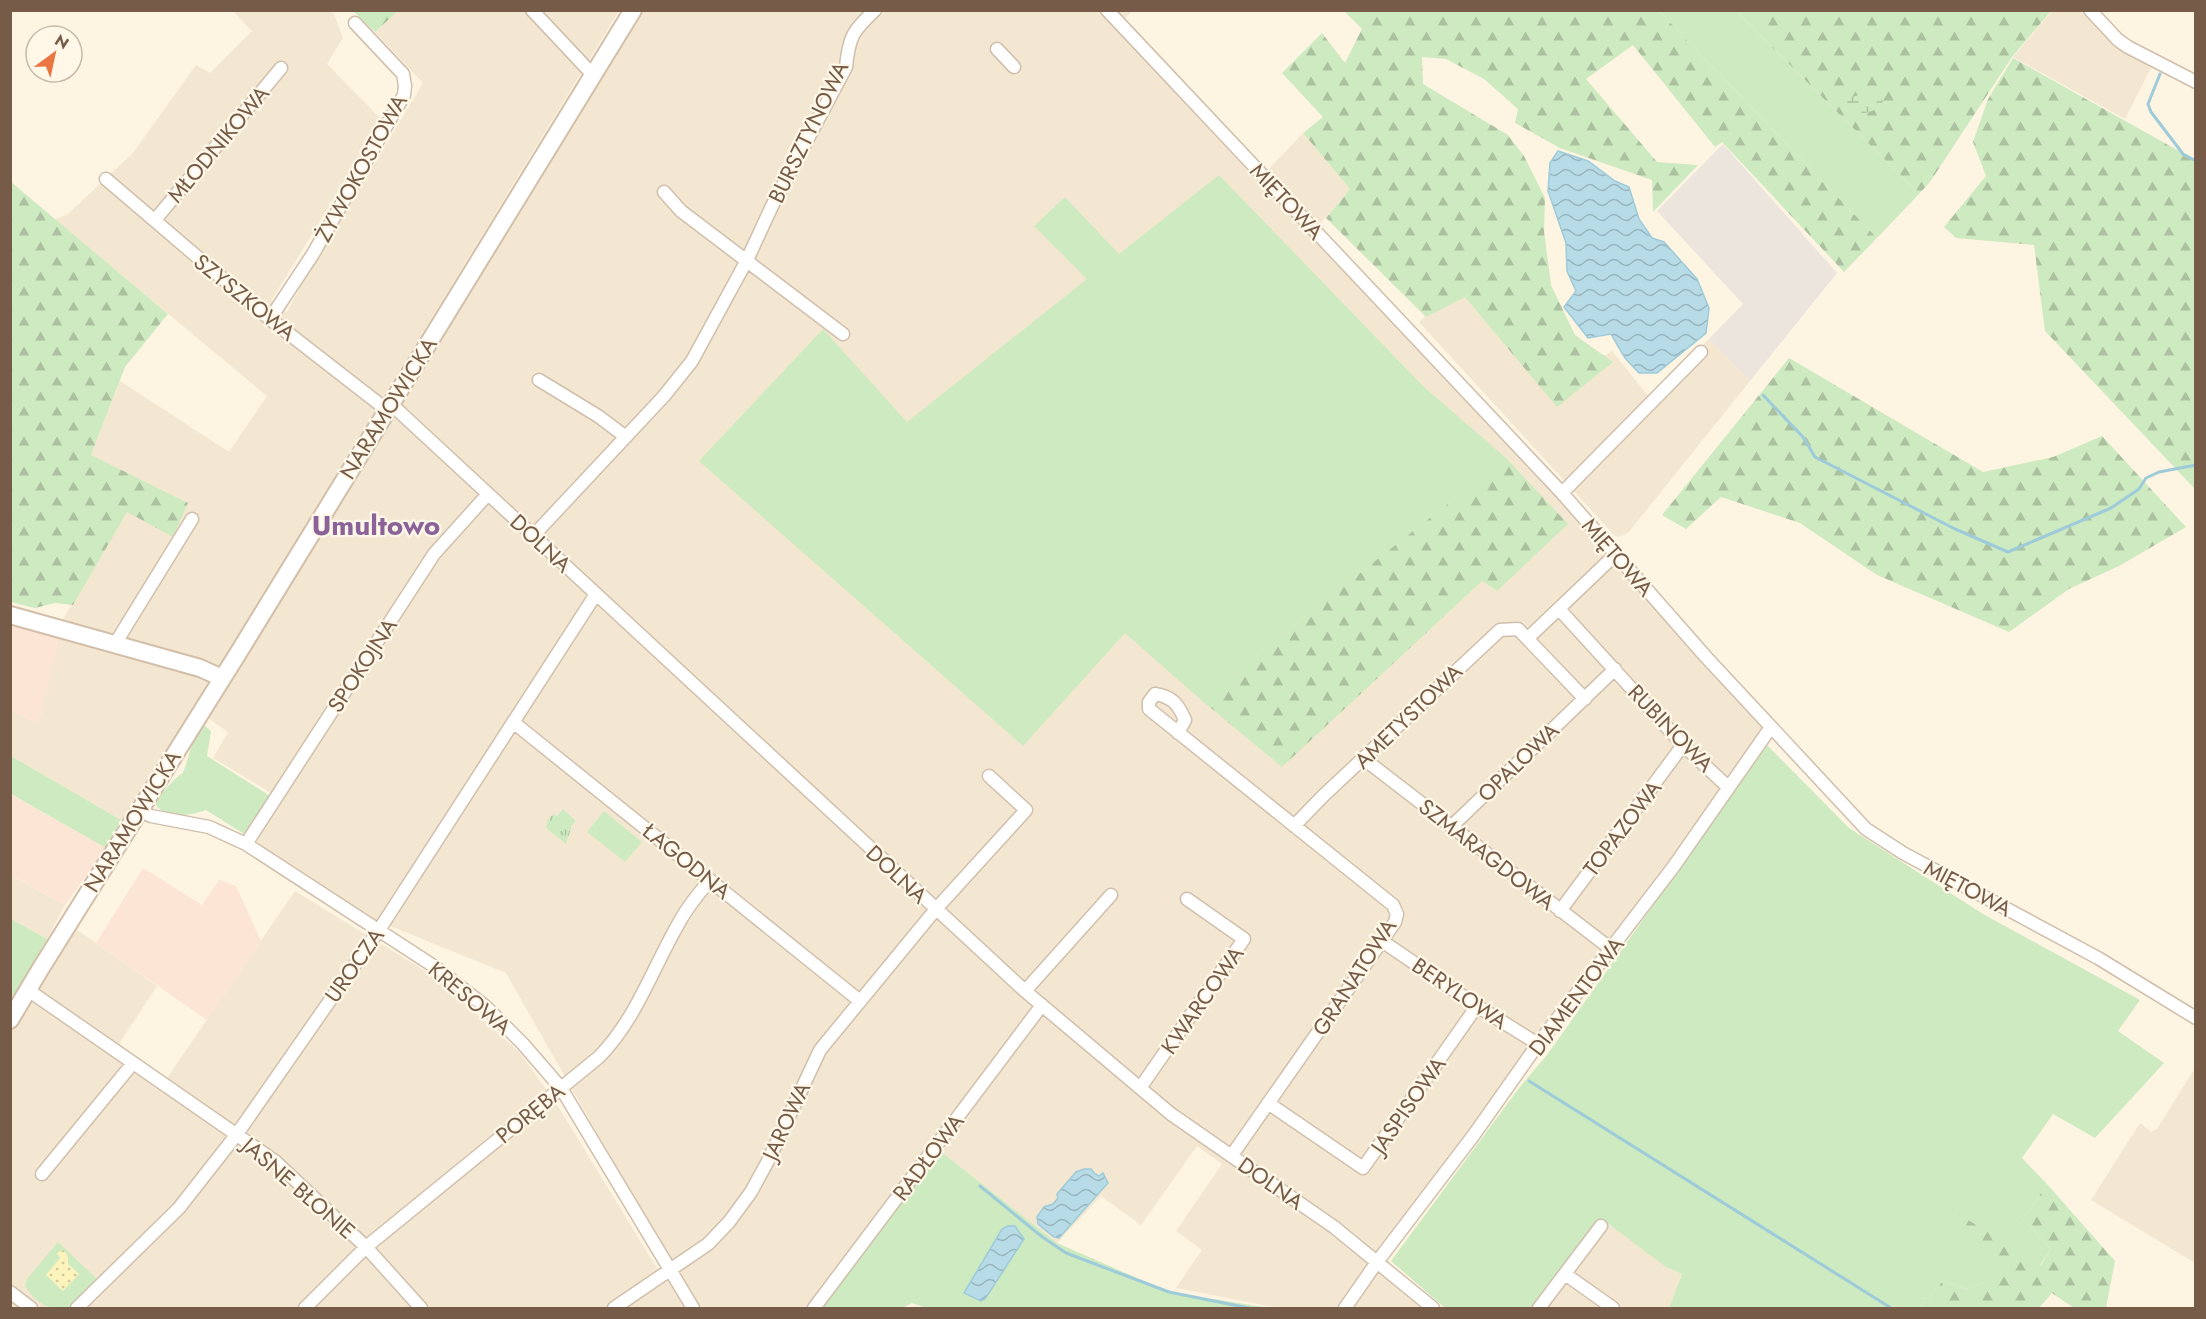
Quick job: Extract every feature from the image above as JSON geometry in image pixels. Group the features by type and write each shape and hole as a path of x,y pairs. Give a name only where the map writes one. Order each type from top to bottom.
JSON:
{"street":[{"path":"532,10 593,75"},
{"name":"NARAMOWICKA","path":"10,1020 633,10"},
{"name":"BURSZTYNOWA","path":"533,536 679,379 692,361 747,260 772,206 846,67 854,30 875,10"},
{"name":"MIĘTOWA","path":"1107,10 1562,493 1706,657 1856,819 1875,836 1903,853 2098,958 2196,1018"},
{"path":"2090,10 2118,40 2128,47 2196,82"},
{"name":"ŻYWOKOSTOWA","path":"270,319 313,254 404,95 403,74 355,23"},
{"path":"997,49 1014,67"},
{"name":"MŁODNIKOWA","path":"155,220 281,68"},
{"name":"SZYSZKOWA","path":"105,179 270,319 389,407"},
{"path":"664,192 681,211 843,334"},
{"path":"1562,493 1701,352"},
{"path":"539,380 598,416 626,437"},
{"name":"DOLNA","path":"389,407 597,594 1025,992 1171,1114 1334,1227 1433,1308"},
{"name":"SPOKOJNA","path":"246,844 434,554 488,494"},
{"path":"115,644 192,519"},
{"path":"1585,699 1528,638 1616,554"},
{"name":"UROCZA","path":"76,1308 179,1208 237,1134 379,930 597,594"},
{"name":"RUBINOWA","path":"1559,609 1683,745 1728,787"},
{"path":"10,615 205,669 222,678"},
{"name":"AMETYSTOWA","path":"1294,826 1494,633 1500,630 1518,629 1528,638"},
{"name":"RUBINOWA","path":"1585,699 1615,669"},
{"name":"OPALOWA","path":"1452,826 1585,699"},
{"name":"ŁAGODNA","path":"513,722 860,1001"},
{"name":"DIAMENTOWA","path":"1345,1308 1473,1136 1538,1044 1674,866 1771,727"},
{"name":"GRANATOWA","path":"1178,733 1393,905 1397,914 1395,922 1382,941 1232,1155"},
{"name":"TOPAZOWA","path":"1560,910 1683,745"},
{"name":"SZMARAGDOWA","path":"1364,759 1611,949"},
{"name":"JAROWA","path":"614,1308 720,1233 740,1208 777,1144 815,1059 936,909 1026,810 989,776"},
{"name":"KRESOWA","path":"139,810 151,816 208,827 246,844 435,966 486,1007 523,1044 561,1088 693,1308"},
{"name":"PORĘBA","path":"305,1308 366,1247 599,1057 623,1031 679,922 710,880"},
{"path":"1025,992 1111,895"},
{"name":"KWARCOWA","path":"1140,1088 1244,939 1187,898"},
{"name":"BERYLOWA","path":"1382,941 1477,1006 1538,1044"},
{"name":"JASNE BŁONIE","path":"28,990 276,1162 366,1247 421,1308"},
{"name":"RADŁOWA","path":"814,1308 1042,1005"},
{"name":"JASPISOWA","path":"1268,1103 1364,1168 1477,1006"},
{"path":"42,1174 133,1063"},
{"path":"1539,1308 1601,1226"},
{"path":"1565,1274 1613,1308"},
{"path":"10,1292 31,1308"}],"shaded area":[{"path":"1133,10 1120,24 1263,175 1303,133 1350,189 1315,230 1770,719 1521,1080 1385,1260 1442,1308 1279,1308 1176,1288 1202,1250 1176,1231 1222,1164 1197,1146 1141,1225 1101,1196 1057,1243 940,1151 822,1308 701,1308 668,1258 506,973 378,921 259,846 256,835 281,799 213,758 228,732 208,718 641,11"},
{"path":"233,11 330,11 334,14 343,38 327,64 382,120 271,301 287,312 423,83 375,32 398,11 619,11 193,709 152,780 130,814 121,820 11,756 11,710 38,724 63,619 127,512 188,504 91,455 120,381 229,452 267,396 54,219 67,215 133,153 196,65 210,73 252,31"},
{"path":"2052,11 2080,11 2121,49 2152,66 2125,119 2013,57"},
{"path":"1723,144 1837,273 1750,381 1709,339 1743,304 1657,211"},
{"path":"1458,283 1549,390 1612,351 1650,398 1709,339 1750,381 1628,533 1620,537 1615,536 1419,322"},
{"path":"11,624 59,638 38,724 11,710"},
{"path":"10,794 106,848 65,905 11,875"},
{"path":"143,868 202,905 219,880 236,886 261,941 207,1020 96,943"},
{"path":"10,875 65,905 47,939 11,919"},
{"path":"295,891 435,977 520,1053 556,1103 658,1270 689,1308 11,1308 10,1024 69,924 157,986 115,1050 163,1084"},
{"path":"2195,1068 2195,1263 2091,1200 2140,1123 2151,1132 2157,1129"},
{"path":"1602,1218 1666,1267 1682,1274 1669,1308 1533,1308"}],"green space":[{"path":"353,11 398,11 375,32"},
{"path":"1344,11 1659,11 1877,238 1844,272 1722,142 1715,147 1633,45 1586,79 1657,162 1698,165 1653,212 1652,180 1560,148 1515,123 1518,109 1484,79 1446,59 1422,57 1423,84 1508,135 1524,156 1545,198 1544,231 1551,285 1575,335 1613,362 1557,407 1465,297 1426,317 1326,218 1350,189 1303,133 1323,117 1282,73 1322,33 1345,63 1362,29"},
{"path":"1659,11 1736,11 1919,194 1877,238"},
{"path":"1736,11 2051,11 2012,57 1930,182 1919,194"},
{"path":"2013,58 2195,160 2195,489 2045,331 2034,245 1956,238 1944,227 1986,176 1973,142 1988,99"},
{"path":"1871,94 1879,96 1883,101 1871,112 1855,112 1846,106 1852,97"},
{"path":"1219,175 1423,386 1506,458 1200,699 1125,633 1023,746 699,461 823,329 907,422 1087,279 1034,226 1065,197 1119,254"},
{"path":"11,182 168,314 125,367 91,455 188,503 173,537 127,512 73,605 55,603 35,608 11,602"},
{"path":"1789,358 1983,472 2053,457 2102,436 2186,527 2119,566 2069,589 2009,632 1877,575 1800,523 1721,497 1686,529 1662,515"},
{"path":"1506,458 1568,524 1497,591 1482,581 1282,767 1200,699"},
{"path":"204,725 211,731 207,756 270,796 244,834 206,810 193,814 172,815 155,804 182,774 193,741 199,729"},
{"path":"1767,745 1849,828 1983,914 2140,1000 2118,1031 2164,1063 2095,1138 2053,1114 2022,1158 2047,1184 2023,1220 2051,1249 2040,1265 1946,1220 2003,1269 1990,1281 1967,1289 1943,1281 1919,1308 1669,1308 1682,1274 1666,1267 1602,1219 1533,1308 1445,1308 1391,1261 1519,1088 1547,1055"},
{"path":"11,756 121,820 106,848 11,794"},
{"path":"563,809 576,821 572,825 566,844 546,828 553,814 557,816"},
{"path":"604,811 642,842 625,862 587,832"},
{"path":"11,919 47,939 11,1002"},
{"path":"940,1151 1057,1243 1169,1292 1270,1308 926,1308 912,1303 902,1308 822,1308"},
{"path":"2047,1184 2115,1261 2106,1308 2074,1308 2052,1293 2039,1308 1919,1308 1943,1281 1967,1289 1990,1281 2002,1269 1945,1220 1952,1210 2041,1265 2051,1249 2023,1220"},
{"path":"58,1242 98,1280 70,1308 44,1305 25,1286 27,1279"}],"sand":[{"path":"63,1250 68,1256 68,1264 79,1274 63,1291 46,1275 60,1258 57,1253"}],"water":[{"path":"1558,151 1588,161 1615,181 1629,187 1639,219 1652,238 1664,242 1697,279 1709,308 1706,333 1657,373 1639,373 1625,358 1611,334 1588,338 1564,307 1576,291 1567,271 1566,243 1548,191 1550,163"},
{"path":"1091,1169 1099,1176 1103,1173 1108,1183 1059,1238 1054,1237 1038,1224 1037,1217 1044,1207 1053,1204 1058,1198 1057,1194 1076,1172"},
{"path":"1015,1226 1024,1239 985,1299 981,1301 964,1293 1002,1229"}],"waterway":[{"path":"2160,74 2148,104 2151,112 2183,154 2196,161"},
{"path":"1763,395 1803,437 1815,457 1955,529 2008,552 2111,508 2139,489 2146,478 2159,472 2196,465"},
{"path":"1529,1081 1891,1308"},
{"path":"980,1186 1041,1236 1066,1253 1169,1292 1249,1308"}],"district":[{"name":"Umultowo","path":"376,525"}]}
